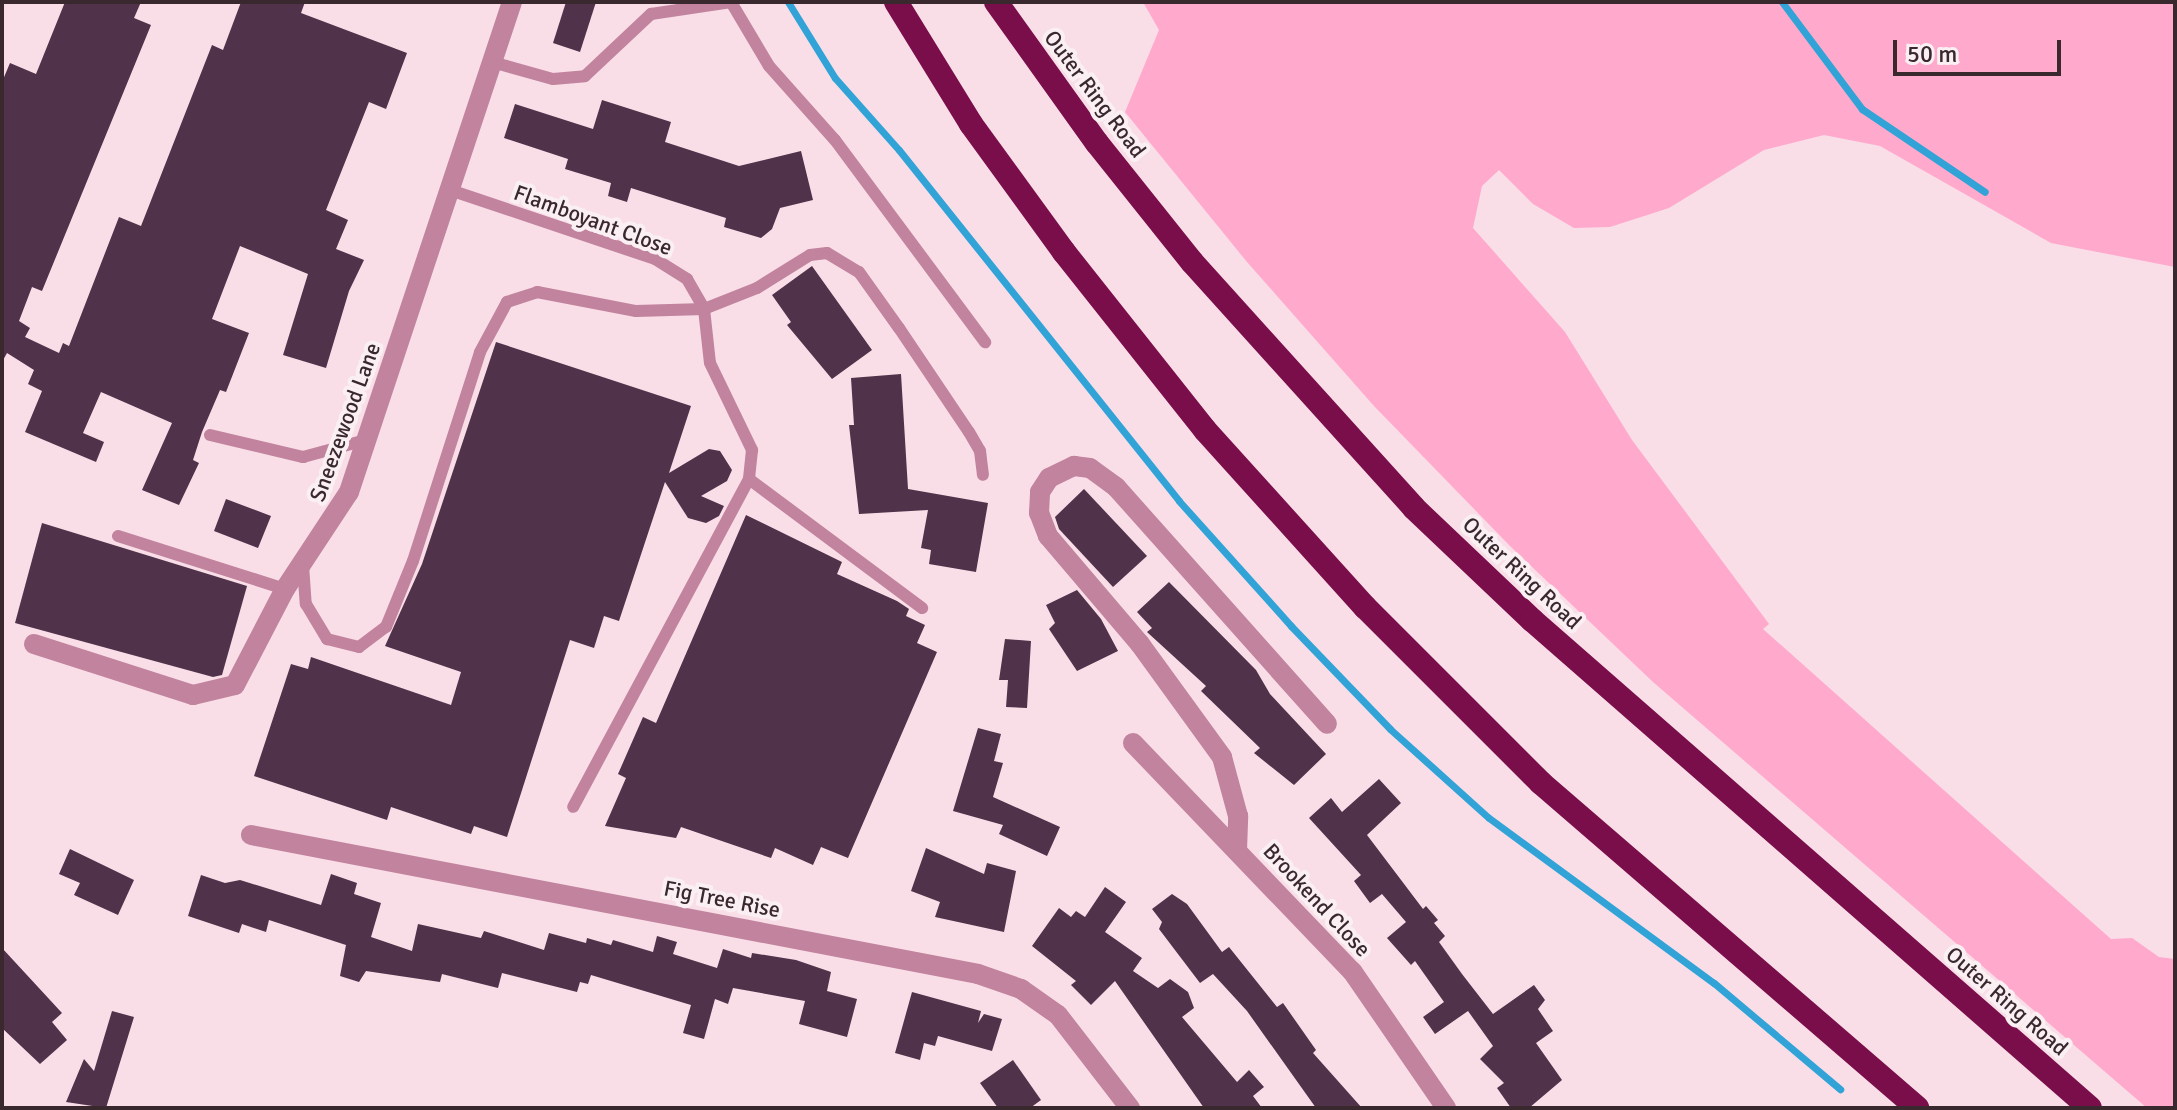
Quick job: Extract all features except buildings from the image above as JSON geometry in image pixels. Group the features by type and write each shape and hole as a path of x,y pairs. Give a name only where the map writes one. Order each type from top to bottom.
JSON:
{"highway":[{"path":"896,2 971,124 1064,252 1205,430 1344,586 1541,783 1917,1108"},
{"name":"Outer Ring Road","path":"996,2 1097,143 1192,262 1414,508 1532,620 2090,1108"}],"street":[{"name":"Sneezewood Lane","path":"34,644 193,695 218,692 235,685 250,664 285,589 335,519 366,440 512,2"},
{"path":"1237,851 1234,791 1222,757 1140,644 1048,536 1039,513 1040,492 1049,478 1082,467 1116,487 1327,724"},
{"name":"Brookend Close","path":"1133,743 1352,971 1446,1108"},
{"name":"Fig Tree Rise","path":"251,835 978,974 1021,989 1058,1015 1130,1108"}],"lane":[{"path":"492,62 553,79 585,76 651,14 731,2 769,66 835,140 985,342"},
{"name":"Flamboyant Close","path":"450,190 655,259 687,279 704,309"},
{"path":"303,562 306,604 327,639 359,647 386,627 413,561 480,352 507,302 537,292 636,311 704,309 757,288 810,255 842,258 859,272 969,432 980,451 983,475"},
{"path":"573,807 749,479 752,450 710,363 704,309"},
{"path":"210,435 303,457 366,440"},
{"path":"749,479 922,608"},
{"path":"118,536 285,589"}],"shaded area":[{"path":"1143,2 2175,2 2175,267 2051,243 1880,146 1824,135 1764,150 1669,208 1610,227 1574,228 1533,204 1499,170 1482,186 1473,228 1565,332 1632,440 1769,624 1763,629 2111,939 2132,938 2159,957 2175,959 2175,1108 2147,1108 1653,682 1511,547 1374,406 1247,262 1125,112 1159,30"}],"waterway":[{"path":"788,2 835,78 899,150 1179,501 1291,626 1390,729 1489,818 1714,983 1840,1089"},
{"path":"1782,2 1862,109 1985,192"}]}
